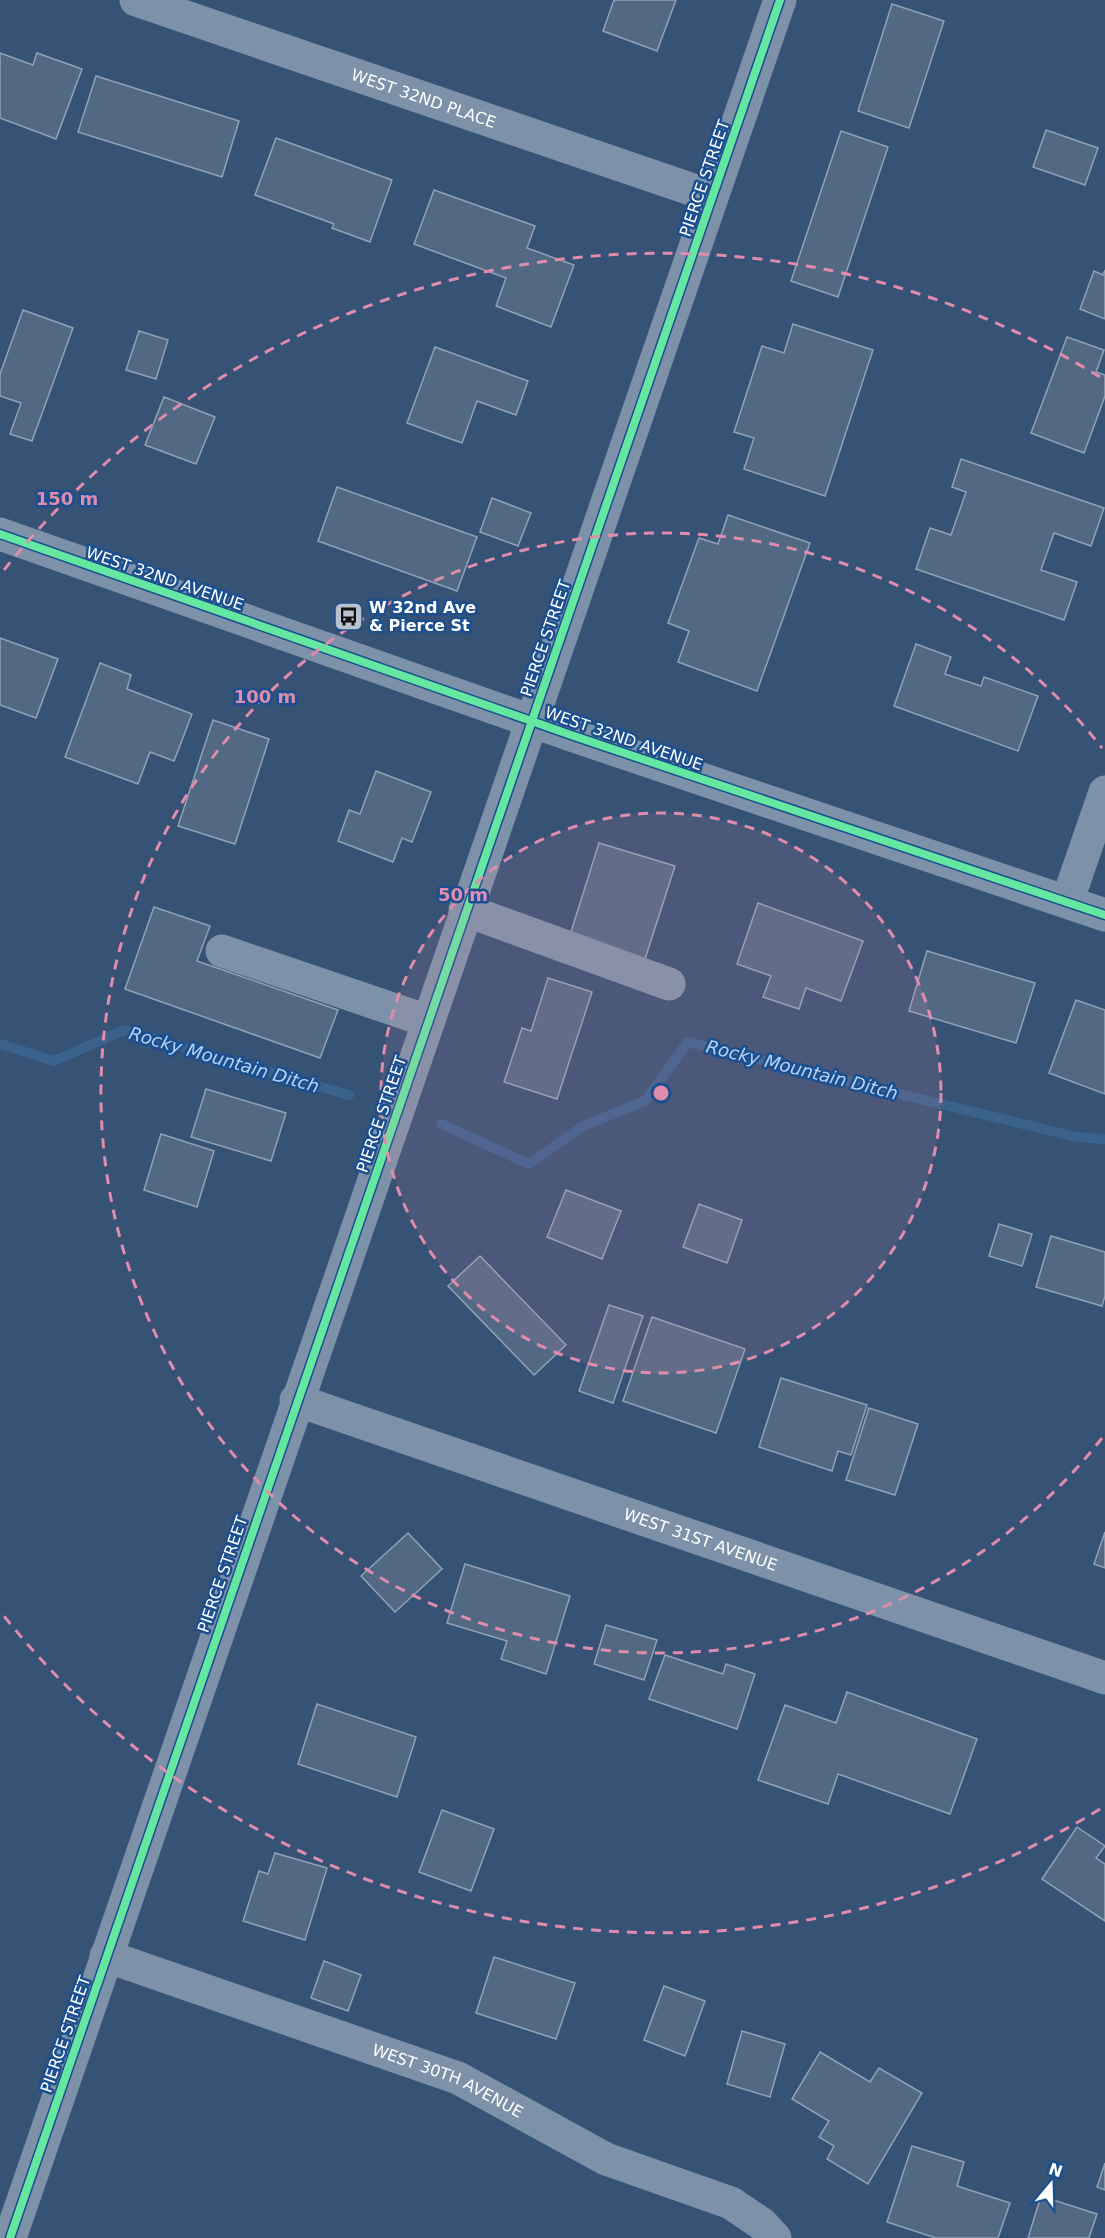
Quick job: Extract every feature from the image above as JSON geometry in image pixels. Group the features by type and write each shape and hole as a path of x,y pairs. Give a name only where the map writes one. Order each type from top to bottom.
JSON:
{"street":[{"name":"WEST 32ND PLACE","path":"136,0 711,196"},
{"name":"PIERCE STREET","path":"10,2238 296,1400 780,0"},
{"name":"WEST 32ND AVENUE","path":"0,534 531,721 1105,915"},
{"path":"1067,902 1105,792"},
{"path":"465,910 669,984"},
{"path":"222,951 428,1021"},
{"name":"WEST 31ST AVENUE","path":"296,1400 1105,1678"},
{"name":"WEST 30TH AVENUE","path":"106,1956 458,2078 606,2159 731,2203 762,2224 775,2238"}],"building":[{"path":"614,0 676,0 657,51 603,31"},
{"path":"892,4 944,21 909,128 858,111"},
{"path":"0,53 33,65 37,53 82,69 56,139 0,118"},
{"path":"96,76 239,121 222,177 78,132"},
{"path":"1046,130 1098,148 1085,185 1033,167"},
{"path":"841,131 888,147 838,297 791,281"},
{"path":"276,138 392,180 370,242 332,228 334,224 255,195"},
{"path":"434,190 535,226 527,248 574,265 551,327 496,306 506,278 414,244"},
{"path":"1105,270 1105,319 1080,309 1094,271 1103,275"},
{"path":"23,310 73,328 32,441 10,434 21,403 0,396 0,374"},
{"path":"793,324 873,350 825,496 744,469 754,438 734,432 762,346 784,353"},
{"path":"139,331 168,340 156,379 126,370"},
{"path":"1067,337 1104,350 1096,372 1105,375 1105,396 1084,453 1031,433"},
{"path":"435,347 528,381 516,415 477,401 462,443 407,423"},
{"path":"164,397 215,417 196,464 145,445"},
{"path":"961,459 1104,508 1091,546 1054,533 1041,570 1077,582 1064,620 916,569 930,528 951,535 966,492 952,487"},
{"path":"337,487 477,537 457,591 318,541"},
{"path":"492,498 531,513 518,546 480,532"},
{"path":"728,515 810,543 757,691 678,662 689,631 668,623 699,538 718,544"},
{"path":"0,638 58,659 36,718 0,705"},
{"path":"916,644 951,657 945,674 981,686 984,677 1038,696 1018,751 894,706"},
{"path":"100,663 131,675 127,689 192,714 174,761 150,752 138,784 65,757"},
{"path":"213,720 269,739 235,844 178,826"},
{"path":"376,771 431,792 412,842 402,838 393,862 338,841 349,810 360,814"},
{"path":"599,843 675,866 645,959 570,935"},
{"path":"758,903 863,941 841,1001 806,988 799,1009 763,997 771,976 737,964"},
{"path":"154,907 210,926 197,961 338,1010 320,1058 125,989"},
{"path":"927,951 1035,983 1016,1043 909,1011"},
{"path":"548,978 592,992 557,1099 504,1082 522,1028 531,1031"},
{"path":"1076,1000 1105,1010 1105,1094 1049,1073"},
{"path":"206,1089 286,1113 271,1161 191,1137"},
{"path":"161,1134 214,1151 197,1207 144,1190"},
{"path":"566,1190 621,1211 602,1259 547,1237"},
{"path":"699,1204 742,1220 727,1263 683,1247"},
{"path":"999,1224 1032,1234 1022,1266 989,1256"},
{"path":"1051,1236 1105,1252 1105,1296 1102,1306 1036,1287"},
{"path":"480,1256 566,1345 534,1375 448,1286"},
{"path":"609,1305 643,1316 613,1403 579,1391"},
{"path":"652,1317 745,1349 716,1433 623,1401"},
{"path":"781,1378 867,1405 851,1455 838,1451 832,1471 759,1447"},
{"path":"869,1408 918,1424 895,1495 846,1480"},
{"path":"1105,1532 1105,1568 1094,1564"},
{"path":"408,1533 442,1569 395,1612 361,1576"},
{"path":"465,1564 570,1596 546,1674 501,1659 507,1641 447,1623"},
{"path":"606,1625 657,1640 644,1680 594,1664"},
{"path":"665,1655 723,1674 726,1664 755,1674 737,1729 649,1699"},
{"path":"847,1692 977,1739 950,1814 838,1774 828,1804 758,1780 785,1705 836,1723"},
{"path":"317,1704 416,1737 397,1797 298,1764"},
{"path":"442,1810 494,1829 471,1891 419,1872"},
{"path":"1077,1827 1105,1846 1096,1858 1105,1864 1105,1921 1042,1879"},
{"path":"275,1853 327,1868 305,1940 243,1921 259,1871 268,1874"},
{"path":"494,1957 575,1983 556,2039 476,2013"},
{"path":"324,1961 361,1975 348,2011 311,1998"},
{"path":"664,1986 705,2001 685,2056 644,2040"},
{"path":"742,2031 785,2044 770,2097 727,2084"},
{"path":"820,2052 870,2082 879,2068 922,2093 868,2184 827,2159 834,2146 819,2137 829,2121 792,2099"},
{"path":"912,2146 964,2162 957,2186 1010,2203 998,2238 936,2238 887,2222"},
{"path":"1105,2163 1105,2190 1097,2187"},
{"path":"1041,2196 1097,2214 1089,2238 1028,2238"}],"waterway":[{"name":"Rocky Mountain Ditch","path":"0,1044 54,1061 124,1030 349,1095"},
{"name":"Rocky Mountain Ditch","path":"441,1124 529,1164 583,1126 645,1101 688,1042 1076,1137 1105,1139"}],"cycle path":[{"path":"10,2238 780,0"},
{"path":"0,534 571,735 1105,915"}],"place":[{"name":"W 32nd Ave & Pierce St","path":"348,616"}]}
